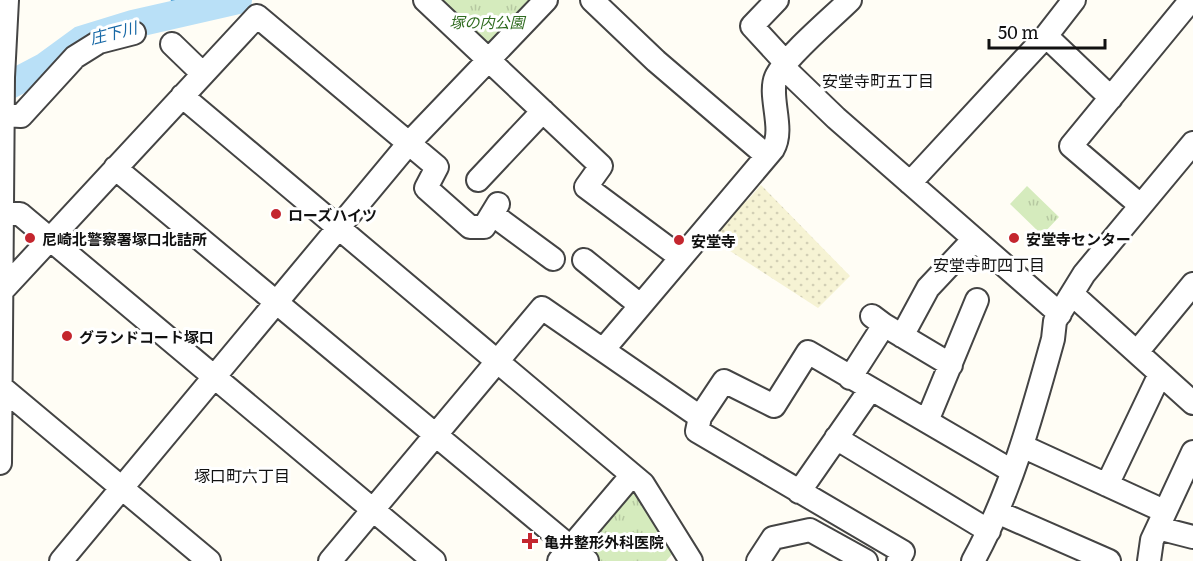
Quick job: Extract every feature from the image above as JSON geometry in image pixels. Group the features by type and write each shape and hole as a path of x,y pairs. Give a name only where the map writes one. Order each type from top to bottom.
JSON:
{"street":[{"path":"0,463 3,77 6,0"},
{"path":"425,0 601,166 586,187 680,257"},
{"path":"61,561 409,143 546,0"},
{"path":"592,0 656,62 767,156"},
{"path":"777,0 752,26 785,65 836,118 1060,314"},
{"path":"603,350 776,144 776,77 785,65 850,0"},
{"path":"910,183 1046,36 1074,0"},
{"path":"1140,205 1071,146 1191,0"},
{"path":"1,292 257,16 436,167 426,188 470,227 484,227 495,209 553,259"},
{"path":"3,111 21,116 75,57 99,42 134,33"},
{"path":"1046,36 1111,98"},
{"path":"172,44 203,74"},
{"path":"182,96 643,484 691,561"},
{"path":"478,180 543,111"},
{"path":"973,561 993,521 1022,446 1053,339 1055,321 1084,274 1193,143"},
{"path":"115,168 436,435 572,556 632,475"},
{"path":"3,214 20,214 50,238 434,561"},
{"path":"850,378 886,326 928,288 974,239"},
{"path":"584,260 640,305"},
{"path":"1137,352 1193,284"},
{"path":"1072,294 1193,403"},
{"path":"927,421 977,300"},
{"path":"330,561 542,308 700,417"},
{"path":"886,326 951,365"},
{"path":"898,561 903,552 697,431 700,417 724,381 774,406 808,352 1012,471"},
{"path":"1107,485 1160,374"},
{"path":"1,387 209,561"},
{"path":"799,492 870,390"},
{"path":"836,438 993,521 1109,561"},
{"path":"1022,446 1107,485 1161,520 1193,537"},
{"path":"1149,561 1152,540 1193,452"},
{"path":"758,561 773,538 810,530 866,561"}],"shaded area":[{"path":"761,185 850,276 818,308 730,251 729,239 714,229 741,198 747,201"}],"green space":[{"name":"塚の内公園","path":"434,0 535,0 491,46 482,46"},
{"path":"1027,186 1059,217 1042,235 1010,204"},
{"path":"637,490 674,552 666,561 596,561 586,550 586,541 629,491"}],"waterway":[{"path":"173,0 180,13"},
{"name":"庄下川","path":"0,90 44,67 81,40 133,24 238,0"}],"place":[{"name":"ローズハイツ","path":"276,214"},
{"name":"尼崎北警察署塚口北詰所","path":"30,238"},
{"name":"安堂寺センター","path":"1014,238"},
{"name":"安堂寺","path":"679,240"},
{"name":"グランドコート塚口","path":"67,336"},
{"name":"亀井整形外科医院","path":"530,541"}],"district":[{"name":"安堂寺町五丁目","path":"878,80"},
{"name":"安堂寺町四丁目","path":"989,264"},
{"name":"塚口町六丁目","path":"242,475"}]}
